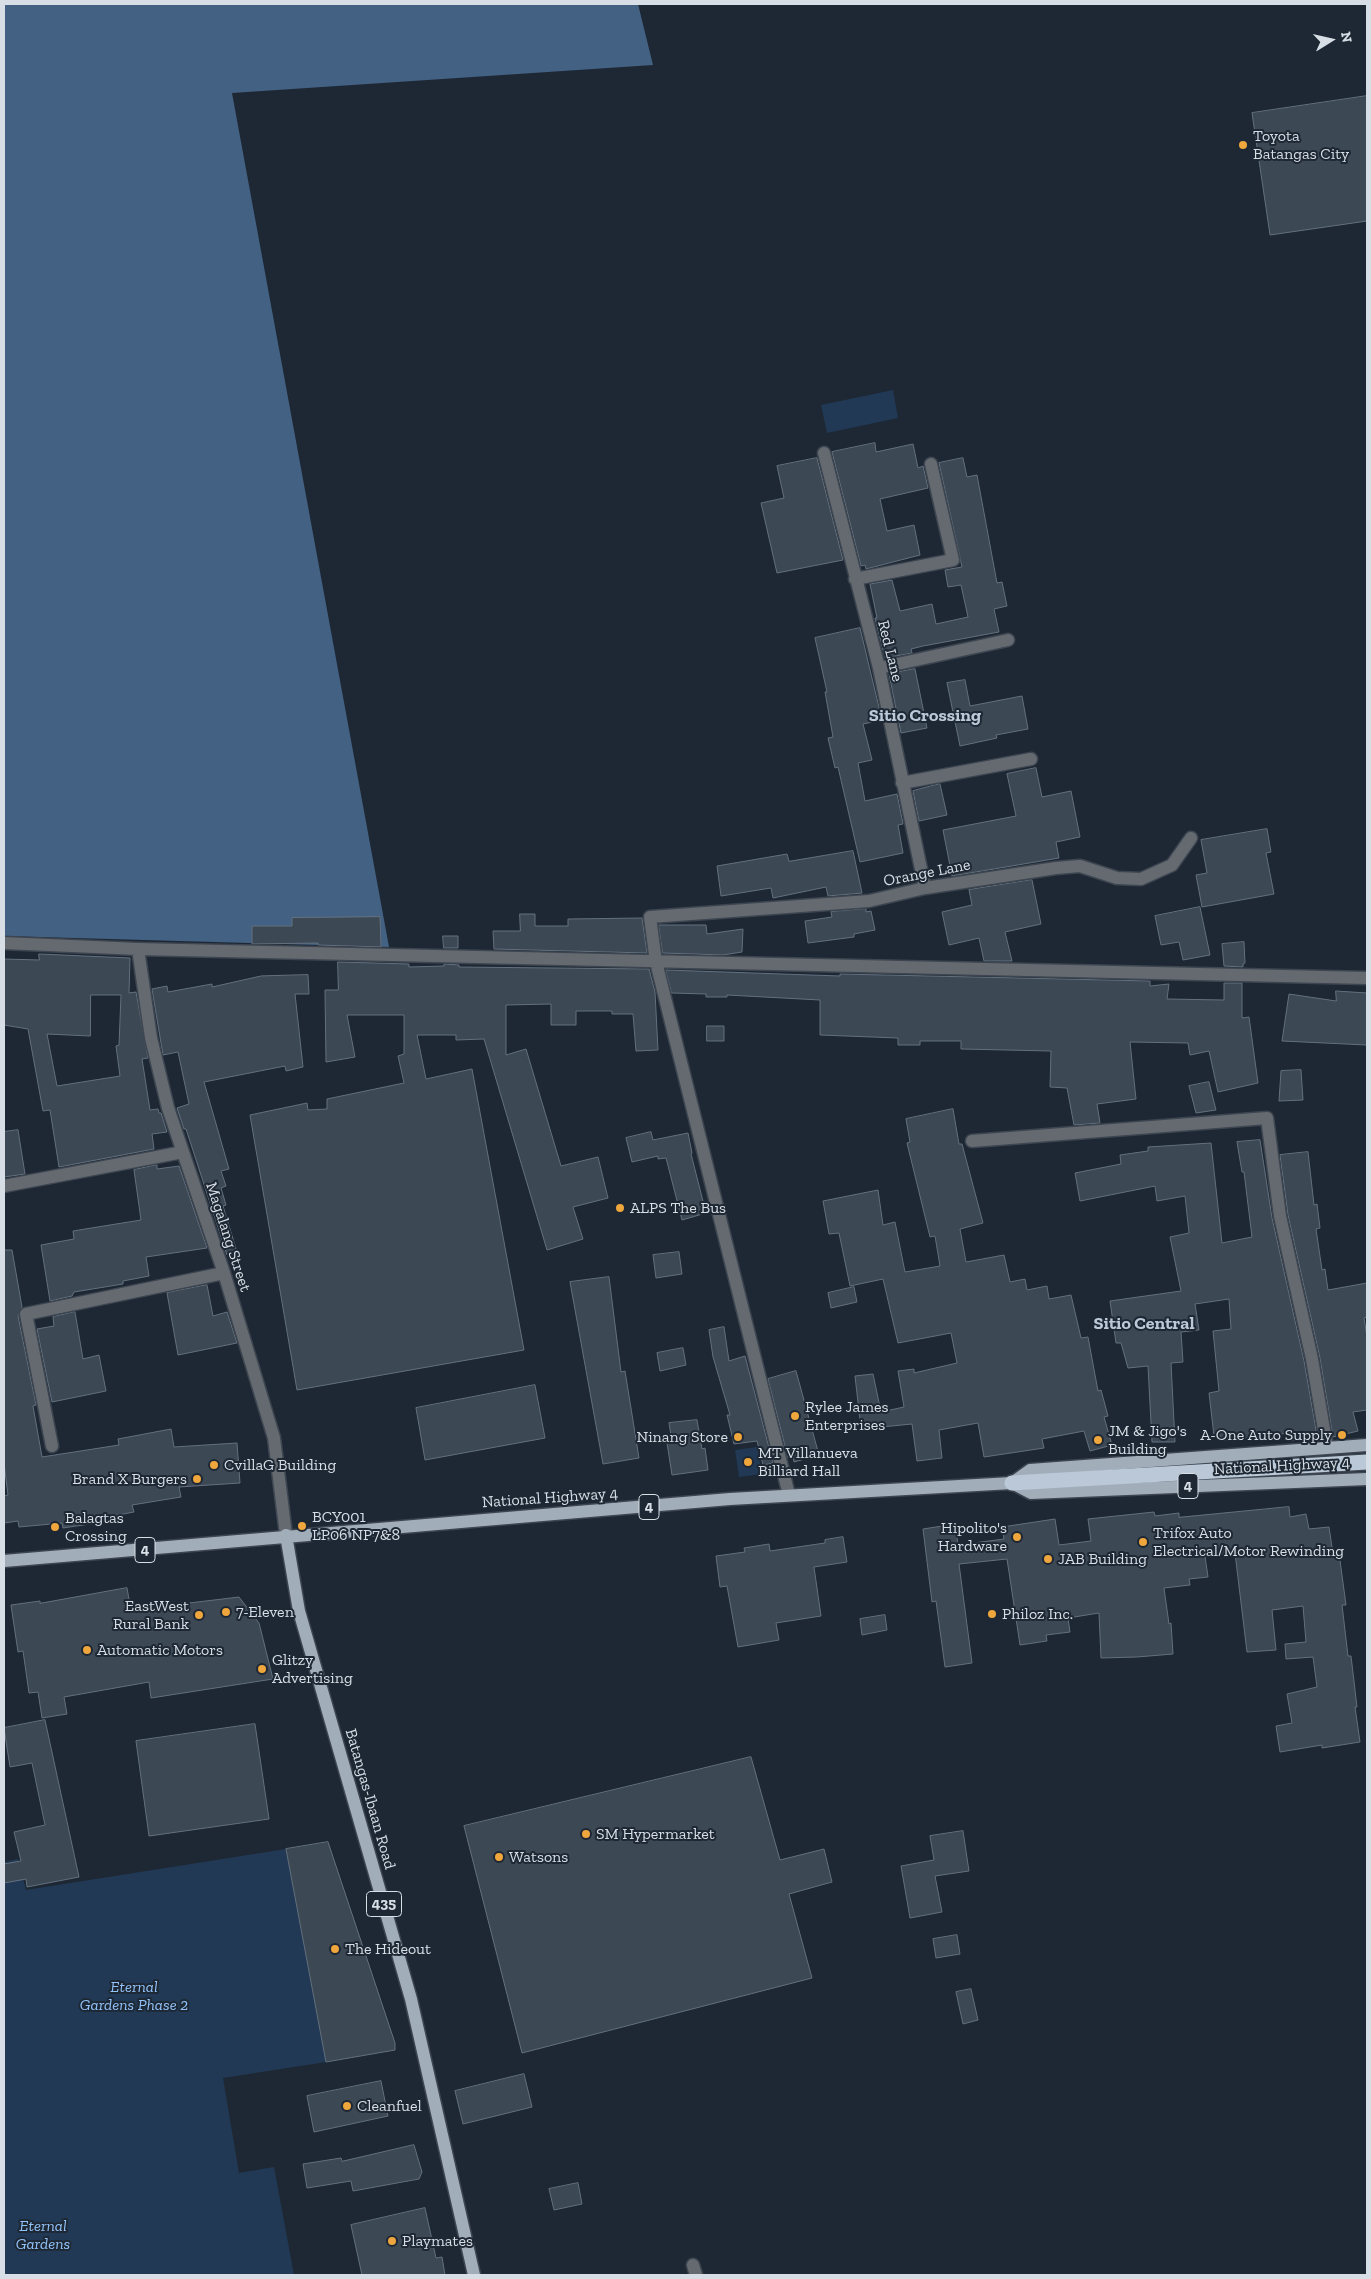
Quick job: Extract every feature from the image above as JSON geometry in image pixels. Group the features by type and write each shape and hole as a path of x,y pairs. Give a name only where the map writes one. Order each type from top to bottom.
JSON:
{"highway":[{"path":"1012,1483 1367,1462"}],"main road":[{"name":"National Highway 4","path":"4,1561 286,1535 789,1495 1012,1483 1030,1470 1367,1444"},
{"name":"National Highway 4","path":"1012,1483 1031,1494 1367,1479"},
{"name":"Batangas-Ibaan Road","path":"286,1535 299,1611 411,1999 474,2275"}],"street":[{"name":"Red Lane","path":"824,453 879,668 925,888"},
{"path":"855,579 953,560 931,464"},
{"path":"879,668 1008,640"},
{"path":"902,783 1031,759"},
{"name":"Orange Lane","path":"656,962 650,917 869,901 925,888 1080,866 1117,878 1141,879 1172,866 1191,838"},
{"path":"4,943 138,949 1367,978"},
{"name":"Magalang Street","path":"138,949 151,1038 168,1108 224,1273 274,1438 286,1535"},
{"path":"656,962 789,1495"},
{"path":"972,1141 1267,1118 1280,1216 1312,1359 1327,1446"},
{"path":"4,1186 183,1152"},
{"path":"52,1446 26,1314 224,1273"}],"green space":[{"path":"893,390 898,418 827,433 821,405"},
{"name":"MT Villanueva Billiard Hall","path":"757,1447 762,1474 739,1477 735,1450"},
{"name":"Eternal Gardens Phase 2","path":"286,1849 326,2062 223,2078 239,2173 274,2167 294,2275 4,2275 4,1862 18,1859 26,1890"}],"shaded area":[{"path":"4,4 638,4 653,65 232,93 389,947 4,936"}],"building":[{"path":"1367,96 1367,221 1270,235 1252,113"},
{"path":"875,443 876,452 913,444 918,468 923,466 928,488 880,499 887,531 914,525 920,555 866,569 865,565 861,566 832,452"},
{"path":"817,458 843,560 777,573 761,503 784,498 777,466"},
{"path":"963,458 967,477 977,475 997,583 1002,582 1007,606 994,609 999,632 923,646 911,649 912,653 885,658 875,618 877,618 870,584 892,580 900,611 932,604 936,624 968,617 961,585 948,587 945,570 962,567 939,463"},
{"path":"860,628 882,720 863,724 872,760 858,763 865,801 897,794 903,824 898,825 903,853 860,862 838,767 835,768 828,738 833,737 825,692 827,692 815,638"},
{"path":"915,669 927,728 901,733 889,674"},
{"path":"965,680 970,706 1022,696 1028,729 996,735 997,738 960,746 947,683"},
{"path":"1036,768 1042,797 1071,791 1080,837 1056,842 1059,858 952,876 943,830 1016,816 1007,774"},
{"path":"940,784 947,815 919,821 913,791"},
{"path":"1267,829 1271,852 1266,853 1274,894 1202,907 1196,875 1207,873 1201,840"},
{"path":"853,851 862,893 828,896 826,887 773,898 771,888 721,896 717,866 787,854 789,861"},
{"path":"1032,880 1041,924 1005,932 1012,961 984,961 979,938 949,945 942,912 972,905 969,890"},
{"path":"1200,907 1210,955 1183,960 1179,942 1161,945 1155,916"},
{"path":"866,909 866,912 871,911 875,930 854,934 854,937 808,943 805,921 832,917 831,912"},
{"path":"520,914 535,914 535,926 568,926 568,919 642,918 647,953 494,949 493,931 520,931"},
{"path":"380,917 381,947 318,945 318,943 252,944 252,926 292,926 292,918"},
{"path":"659,925 706,925 707,934 743,929 742,952 723,955 663,953"},
{"path":"443,936 458,936 458,948 444,948"},
{"path":"1244,942 1245,963 1243,967 1224,966 1222,944"},
{"path":"39,954 130,958 129,993 136,992 148,1058 142,1059 150,1110 158,1109 167,1132 152,1134 154,1149 59,1167 50,1110 43,1111 28,1029 4,1025 4,959 39,960","holes":["91,995 121,995 119,1045 116,1046 120,1076 57,1086 47,1034 90,1036"]},
{"path":"338,962 409,964 409,967 444,966 444,964 459,965 459,967 649,969 655,992 658,1050 636,1051 633,1014 612,1014 612,1011 576,1011 576,1025 551,1025 551,1004 506,1005 506,1055 526,1049 561,1166 598,1157 608,1198 573,1207 583,1239 547,1250 484,1039 456,1040 456,1035 417,1035 426,1079 472,1069 524,1350 297,1390 250,1115 307,1103 308,1110 327,1109 327,1099 404,1083 398,1056 404,1054 404,1015 347,1015 355,1057 326,1062 325,990 338,990"},
{"path":"666,970 840,976 840,974 1150,981 1150,986 1169,984 1167,999 1224,1000 1224,983 1242,983 1242,1018 1249,1017 1258,1083 1218,1092 1209,1051 1190,1055 1188,1043 1130,1042 1136,1099 1097,1104 1100,1123 1074,1125 1067,1088 1050,1087 1051,1051 961,1049 961,1041 920,1041 920,1045 898,1045 898,1038 820,1035 820,1000 727,995 727,997 706,997 706,994 672,993"},
{"path":"308,975 309,994 295,994 303,1067 286,1071 285,1066 204,1082 229,1169 221,1171 226,1186 221,1188 226,1205 223,1206 237,1252 227,1255 186,1129 184,1129 177,1108 189,1104 178,1052 163,1055 152,989 167,986 168,992 212,984 212,987 261,976"},
{"path":"1336,991 1367,993 1367,1045 1282,1041 1289,994 1336,1001"},
{"path":"707,1026 724,1026 724,1041 707,1041"},
{"path":"1301,1070 1303,1100 1279,1101 1281,1071"},
{"path":"1209,1082 1216,1110 1196,1113 1189,1086"},
{"path":"953,1109 959,1144 962,1144 983,1223 960,1229 966,1262 1004,1255 1010,1282 1025,1279 1027,1290 1047,1286 1049,1299 1071,1295 1081,1338 1088,1337 1098,1391 1101,1390 1108,1416 1104,1417 1112,1445 1090,1451 1084,1431 1042,1439 1044,1448 984,1457 978,1423 939,1430 942,1458 917,1461 912,1424 861,1429 855,1376 873,1374 881,1412 904,1407 898,1371 914,1369 914,1373 957,1363 951,1333 898,1343 883,1279 850,1286 839,1233 829,1234 823,1201 878,1190 883,1225 895,1222 905,1272 940,1266 935,1236 930,1237 907,1143 910,1142 906,1119"},
{"path":"18,1130 25,1174 4,1177 4,1132"},
{"path":"651,1132 653,1140 688,1133 691,1154 706,1213 682,1220 666,1158 658,1159 658,1156 632,1162 626,1138"},
{"path":"1260,1140 1272,1218 1304,1361 1317,1436 1291,1441 1289,1433 1221,1441 1220,1435 1214,1436 1209,1393 1219,1391 1213,1331 1231,1329 1229,1299 1195,1304 1199,1330 1181,1332 1183,1362 1171,1363 1175,1442 1152,1442 1148,1366 1128,1368 1121,1343 1116,1343 1110,1301 1181,1291 1170,1237 1189,1233 1185,1196 1157,1201 1155,1186 1080,1201 1075,1173 1121,1164 1120,1155 1148,1151 1148,1147 1211,1143 1222,1243 1252,1237 1244,1172 1242,1172 1237,1142"},
{"path":"1308,1152 1314,1205 1317,1204 1320,1228 1316,1229 1322,1270 1325,1269 1328,1290 1367,1283 1367,1317 1364,1318 1367,1337 1367,1410 1353,1412 1358,1431 1333,1437 1320,1358 1288,1215 1280,1155"},
{"path":"157,1165 157,1169 179,1166 207,1248 146,1257 149,1276 123,1281 123,1284 74,1292 72,1296 50,1301 41,1245 74,1239 73,1231 141,1220 134,1170"},
{"path":"4,1250 12,1250 22,1307 18,1316 36,1405 33,1406 42,1457 119,1445 118,1439 171,1429 174,1447 237,1443 240,1483 179,1487 181,1497 132,1505 134,1512 102,1518 103,1522 63,1528 62,1523 19,1527 18,1521 4,1523 4,1496 8,1495 4,1463"},
{"path":"679,1252 682,1274 656,1278 653,1255"},
{"path":"609,1277 621,1372 625,1371 639,1458 603,1464 570,1282"},
{"path":"207,1285 213,1316 227,1312 237,1343 178,1355 167,1293"},
{"path":"854,1287 857,1302 831,1308 828,1293"},
{"path":"75,1312 83,1359 99,1355 106,1391 52,1402 37,1329 54,1326 53,1317"},
{"path":"724,1327 729,1361 745,1356 773,1463 763,1465 757,1441 734,1444 727,1415 730,1415 713,1357 709,1330"},
{"path":"683,1348 686,1365 660,1371 657,1353"},
{"name":"Rylee James Enterprises","path":"796,1371 819,1455 794,1462 793,1457 788,1458 768,1379"},
{"path":"535,1385 545,1438 425,1460 416,1408"},
{"path":"697,1420 702,1449 705,1448 708,1470 672,1475 667,1443 672,1442 669,1423"},
{"path":"1289,1507 1290,1517 1306,1514 1309,1529 1329,1527 1333,1554 1339,1553 1346,1605 1342,1605 1348,1656 1351,1656 1360,1742 1322,1748 1322,1745 1280,1752 1276,1726 1292,1723 1287,1694 1317,1687 1313,1657 1286,1659 1285,1644 1306,1642 1303,1606 1272,1610 1276,1650 1247,1652 1235,1553 1205,1556 1208,1577 1189,1579 1190,1585 1164,1588 1169,1624 1171,1623 1173,1654 1137,1657 1101,1658 1099,1613 1068,1618 1070,1632 1046,1635 1047,1641 1020,1645 1007,1559 959,1564 972,1663 945,1667 936,1601 932,1602 923,1529 955,1524 958,1545 1004,1539 1002,1527 1055,1519 1059,1545 1091,1541 1088,1519 1154,1512 1155,1516 1179,1513 1179,1517"},
{"path":"843,1537 847,1562 814,1567 821,1616 776,1623 779,1640 738,1647 727,1586 720,1587 716,1556 745,1552 744,1548 769,1544 770,1551 825,1543 825,1540"},
{"path":"127,1588 131,1610 239,1597 259,1623 273,1679 151,1698 149,1682 64,1697 67,1714 42,1718 38,1692 29,1693 23,1651 18,1652 11,1605 40,1601 40,1603"},
{"path":"885,1615 887,1630 862,1635 860,1619"},
{"path":"45,1720 79,1877 27,1887 26,1879 4,1883 4,1864 21,1861 14,1832 45,1825 32,1763 10,1767 4,1728"},
{"path":"255,1724 269,1819 149,1836 136,1741"},
{"path":"751,1757 780,1860 824,1849 832,1882 789,1894 812,1978 522,2053 464,1826"},
{"path":"963,1831 969,1871 935,1876 942,1912 910,1918 901,1866 934,1860 930,1836"},
{"name":"The Hideout","path":"328,1842 395,2043 395,2050 326,2062 286,1849"},
{"path":"957,1935 960,1954 936,1958 933,1939"},
{"path":"971,1989 978,2020 963,2024 956,1992"},
{"path":"524,2074 532,2107 463,2124 455,2091"},
{"name":"Cleanfuel","path":"381,2081 388,2116 314,2132 307,2096"},
{"path":"414,2145 422,2172 419,2179 353,2191 351,2181 307,2188 303,2164 341,2158 342,2161"},
{"path":"578,2183 582,2204 554,2210 549,2189"},
{"path":"425,2208 436,2258 442,2257 445,2275 362,2275 351,2225"}],"place":[{"name":"Toyota Batangas City","path":"1243,145"},
{"name":"ALPS The Bus","path":"620,1208"},
{"name":"Rylee James Enterprises","path":"795,1416"},
{"name":"A-One Auto Supply","path":"1342,1435"},
{"name":"Ninang Store","path":"738,1437"},
{"name":"JM & Jigo's Building","path":"1098,1440"},
{"name":"MT Villanueva Billiard Hall","path":"748,1462"},
{"name":"CvillaG Building","path":"214,1465"},
{"name":"Brand X Burgers","path":"197,1479"},
{"name":"BCY001 LP06 NP7&8","path":"302,1526"},
{"name":"Balagtas Crossing","path":"55,1527"},
{"name":"Hipolito's Hardware","path":"1017,1537"},
{"name":"Trifox Auto Electrical/Motor Rewinding","path":"1143,1542"},
{"name":"JAB Building","path":"1048,1559"},
{"name":"7-Eleven","path":"226,1612"},
{"name":"Philoz Inc.","path":"992,1614"},
{"name":"EastWest Rural Bank","path":"199,1615"},
{"name":"Automatic Motors","path":"87,1650"},
{"name":"Glitzy Advertising","path":"262,1669"},
{"name":"SM Hypermarket","path":"586,1834"},
{"name":"Watsons","path":"499,1857"},
{"name":"The Hideout","path":"335,1949"},
{"name":"Cleanfuel","path":"347,2106"},
{"name":"Playmates","path":"392,2241"}],"district":[{"name":"Sitio Crossing","path":"925,716"},
{"name":"Sitio Central","path":"1144,1324"}],"park label":[{"name":"Eternal Gardens","path":"43,2235"}]}
